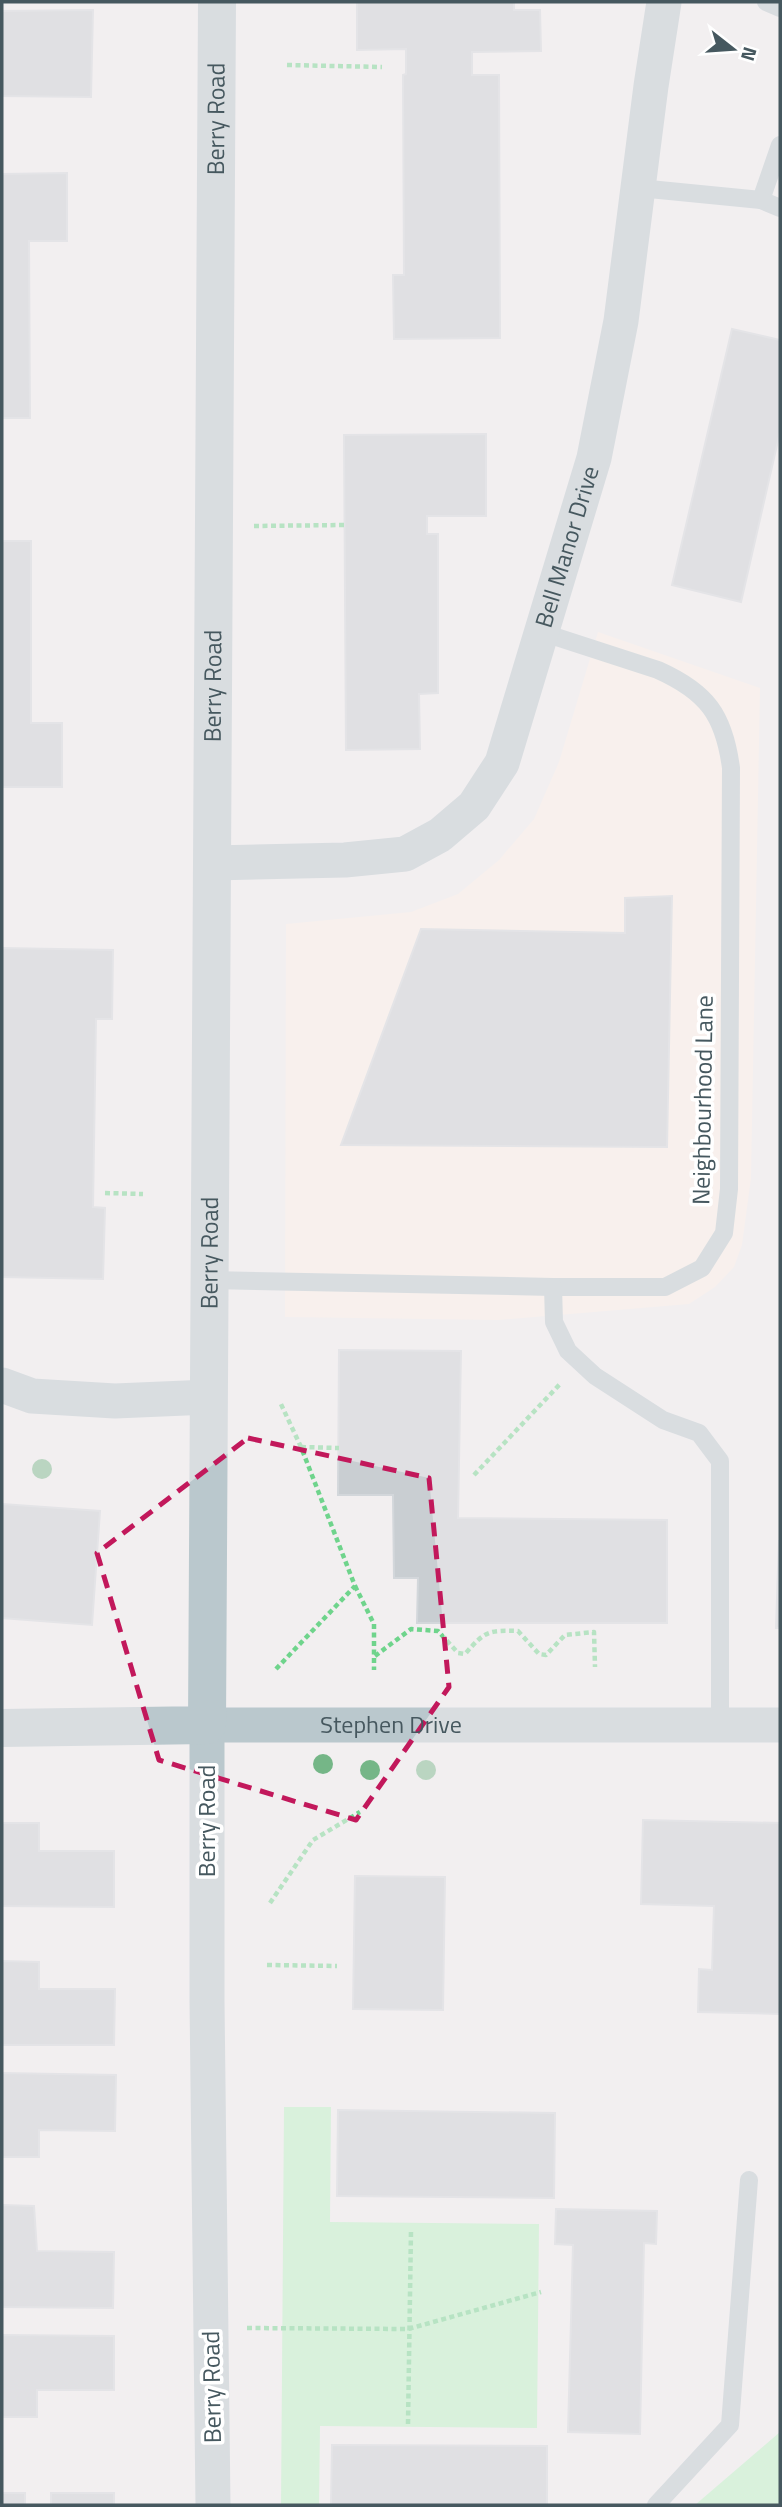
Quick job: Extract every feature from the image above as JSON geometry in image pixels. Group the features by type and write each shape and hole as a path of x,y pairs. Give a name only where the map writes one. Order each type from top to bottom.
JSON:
{"street":[{"name":"Berry Road","path":"213,2505 207,1726 217,2"},
{"name":"Bell Manor Drive","path":"212,863 345,860 405,853 440,835 474,806 502,763 594,457 621,321 664,2"},
{"path":"2,1385 32,1396 115,1401 209,1397"},
{"name":"Stephen Drive","path":"2,1728 780,1725"}],"lane":[{"path":"766,2 780,8"},
{"path":"761,200 780,145"},
{"path":"639,188 761,200 780,208"},
{"name":"Neighbourhood Lane","path":"210,1280 666,1287 702,1268 724,1233 729,1189 731,768 727,741 718,716 702,696 676,678 541,632"},
{"path":"553,1287 554,1322 568,1351 595,1376 663,1420 699,1433 720,1461 720,1725"},
{"path":"656,2505 730,2425 749,2180"}],"path":[{"path":"287,65 382,67"},
{"path":"215,526 344,525"},
{"path":"105,1193 143,1194"},
{"path":"474,1475 580,1362"},
{"path":"280,1402 302,1447 355,1586 374,1624 374,1670"},
{"path":"302,1447 339,1447"},
{"path":"276,1669 355,1586"},
{"path":"375,1656 411,1629 438,1631 458,1653 464,1654 491,1630 518,1632 539,1654 546,1655 565,1635 594,1632 595,1667"},
{"path":"270,1903 313,1840 360,1812"},
{"path":"267,1965 337,1966"},
{"path":"408,2424 411,2230"},
{"path":"211,2328 408,2329 541,2292"}],"highlighted area":[{"path":"248,1438 429,1478 449,1687 356,1820 159,1760 97,1553"}],"shaded area":[{"path":"598,632 760,688 751,1178 742,1245 734,1267 715,1287 689,1304 498,1320 285,1317 286,924 411,912 458,894 499,860 534,819 559,762"}],"green space":[{"path":"284,2107 331,2107 330,2222 539,2224 537,2428 320,2426 319,2505 281,2505"},
{"path":"780,2432 780,2505 695,2505"}],"building":[{"path":"357,2 514,2 514,10 540,10 541,51 472,52 472,75 499,75 500,338 394,339 393,275 404,275 403,75 406,74 406,49 357,50"},
{"path":"93,10 91,97 2,96 2,11"},
{"path":"67,173 67,241 29,241 30,418 2,418 2,174"},
{"path":"732,329 780,340 780,432 741,602 672,585"},
{"path":"486,434 486,516 427,516 427,534 438,534 438,693 419,694 420,749 346,750 344,435"},
{"path":"2,541 31,541 31,723 62,723 62,787 2,787"},
{"path":"672,896 667,1147 341,1145 421,929 625,933 625,898"},
{"path":"2,948 113,950 112,1019 96,1019 93,1207 105,1208 103,1279 2,1277"},
{"path":"339,1350 461,1351 458,1518 667,1520 667,1623 417,1623 418,1578 394,1578 393,1495 338,1495"},
{"path":"2,1504 100,1511 92,1625 2,1618"},
{"path":"779,1541 780,1628 776,1628"},
{"path":"643,1820 780,1823 780,2014 698,2012 699,1969 712,1970 714,1906 641,1904"},
{"path":"2,1823 39,1823 39,1851 114,1851 114,1907 2,1906"},
{"path":"355,1876 445,1877 443,2010 353,2009"},
{"path":"2,1961 39,1962 39,1989 115,1989 114,2045 2,2045"},
{"path":"2,2073 116,2075 115,2131 39,2130 39,2157 2,2157"},
{"path":"338,2110 555,2113 554,2198 337,2196"},
{"path":"2,2205 34,2206 37,2251 114,2252 113,2308 2,2307"},
{"path":"556,2209 657,2211 656,2244 644,2243 640,2434 568,2432 573,2245 555,2244"},
{"path":"2,2335 114,2336 114,2390 37,2390 37,2417 2,2417"},
{"path":"332,2445 547,2446 547,2505 331,2505"},
{"path":"2,2493 25,2493 25,2505 2,2505"},
{"path":"51,2493 114,2493 114,2505 51,2505"}]}
